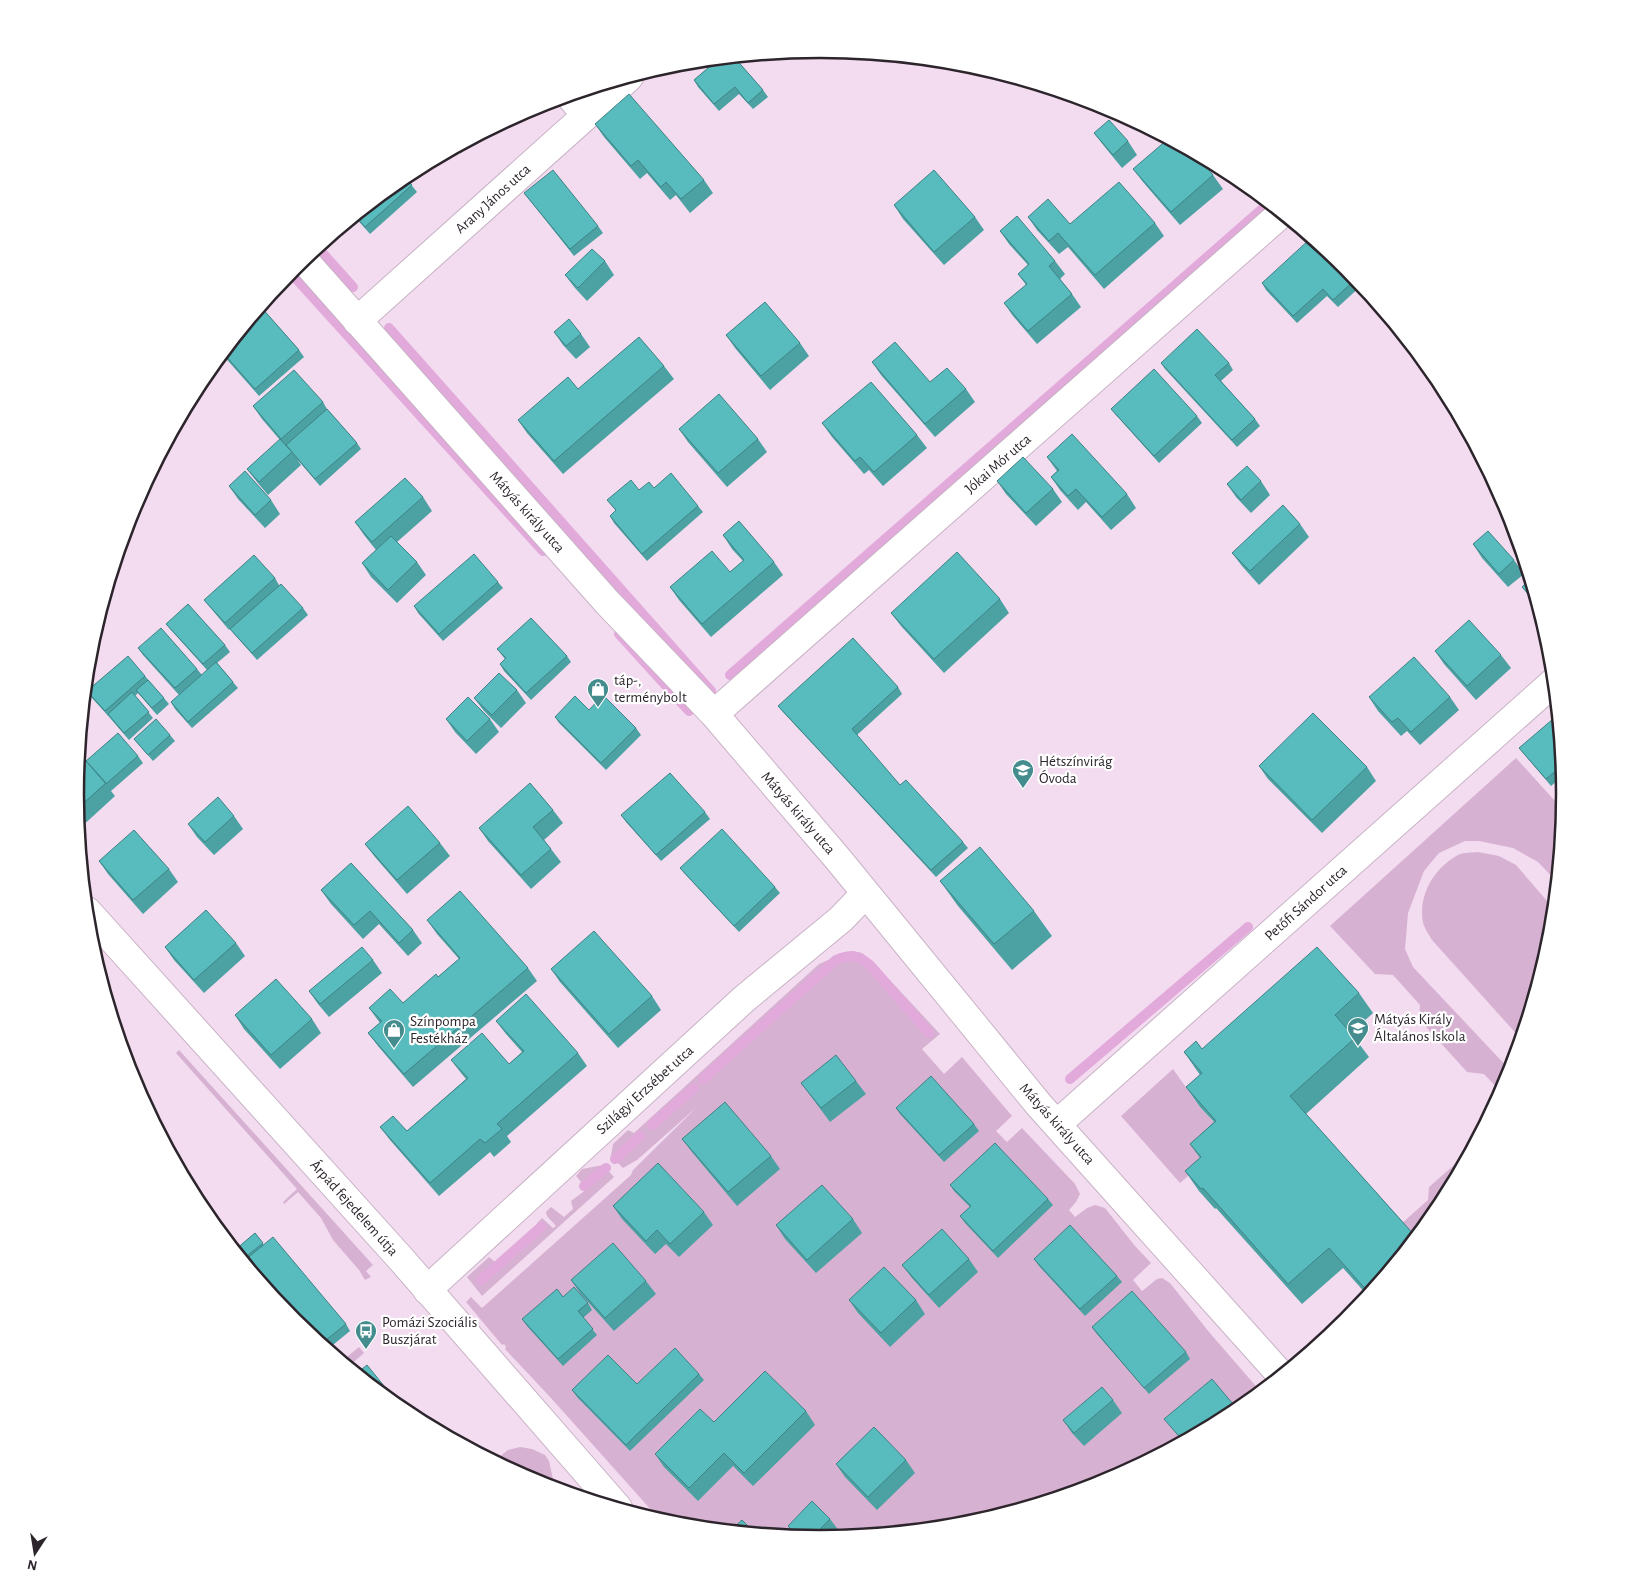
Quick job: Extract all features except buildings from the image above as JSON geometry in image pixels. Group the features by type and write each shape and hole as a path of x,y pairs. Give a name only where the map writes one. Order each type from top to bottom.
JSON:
{"street":[{"name":"Arany János utca","path":"357,321 578,105 603,91"},
{"name":"Jókai Mór utca","path":"714,714 1278,217"},
{"name":"Mátyás király utca","path":"308,266 606,602 714,714 838,859 1039,1105 1278,1371"},
{"name":"Petőfi Sándor utca","path":"1057,1124 1549,686"},
{"name":"Szilágyi Erzsébet utca","path":"428,1290 736,1006 841,919 865,894"},
{"name":"Árpád fejedelem útja","path":"95,920 428,1290 610,1499"}],"shaded area":[{"path":"1516,758 1557,803 1552,877 1538,862 1513,848 1479,841 1465,841 1439,853 1424,871 1408,913 1405,949 1413,967 1505,1065 1496,1087 1484,1074 1467,1072 1419,1019 1420,1005 1393,975 1375,974 1330,926"},
{"path":"1478,852 1499,856 1516,865 1549,903 1532,985 1517,1034 1432,940 1423,923 1423,902 1430,883 1449,861 1465,853"},
{"path":"846,952 862,953 874,963 940,1034 922,1049 944,1074 962,1057 1012,1116 996,1131 1007,1142 1022,1128 1075,1184 1080,1194 1069,1210 1075,1217 1087,1208 1095,1205 1105,1208 1151,1263 1133,1280 1142,1291 1157,1279 1162,1278 1170,1283 1257,1387 1189,1432 1146,1455 1057,1491 1011,1505 964,1516 917,1524 869,1529 820,1530 772,1529 724,1524 651,1510 505,1349 504,1344 502,1345 466,1302 471,1297 482,1308 631,1175 633,1170 697,1107 637,1160 623,1168 611,1156 613,1144 628,1130 634,1133 819,964"},
{"path":"179,1050 373,1265 366,1271 371,1277 365,1280 359,1270 333,1240 321,1218 298,1192 284,1204 283,1202 297,1189 176,1053"},
{"path":"1173,1069 1200,1107 1230,1140 1180,1183 1121,1116"},
{"path":"1459,1161 1433,1203 1411,1234 1401,1224 1428,1200 1429,1187"},
{"path":"603,1165 614,1177 482,1296 467,1277 489,1257 495,1262 542,1218 553,1228 556,1226 547,1216 546,1212 551,1207 564,1217 573,1209 571,1201 587,1189 576,1176 582,1169"},
{"path":"359,1347 364,1353 353,1363 346,1357"},
{"path":"520,1447 532,1449 545,1455 549,1461 553,1479 499,1457 508,1450"}],"waterway":[{"path":"730,675 1265,207"},
{"path":"322,252 353,287"},
{"path":"295,278 543,551"},
{"path":"389,328 711,691"},
{"path":"619,634 689,711"},
{"path":"1070,1079 1248,927"},
{"path":"767,1021 836,960 854,956 870,965 929,1033"},
{"path":"703,1079 764,1024"},
{"path":"652,1125 694,1088"},
{"path":"615,1159 640,1136"},
{"path":"584,1186 606,1168"},
{"path":"481,1280 541,1227"}],"place":[{"name":"táp-, terménybolt","path":"598,708"},
{"name":"Hétszínvirág Óvoda","path":"1023,789"},
{"name":"Mátyás Király Általános Iskola","path":"1358,1047"},
{"name":"Színpompa Festékház","path":"394,1049"},
{"name":"Pomázi Szociális Buszjárat","path":"366,1350"}]}
